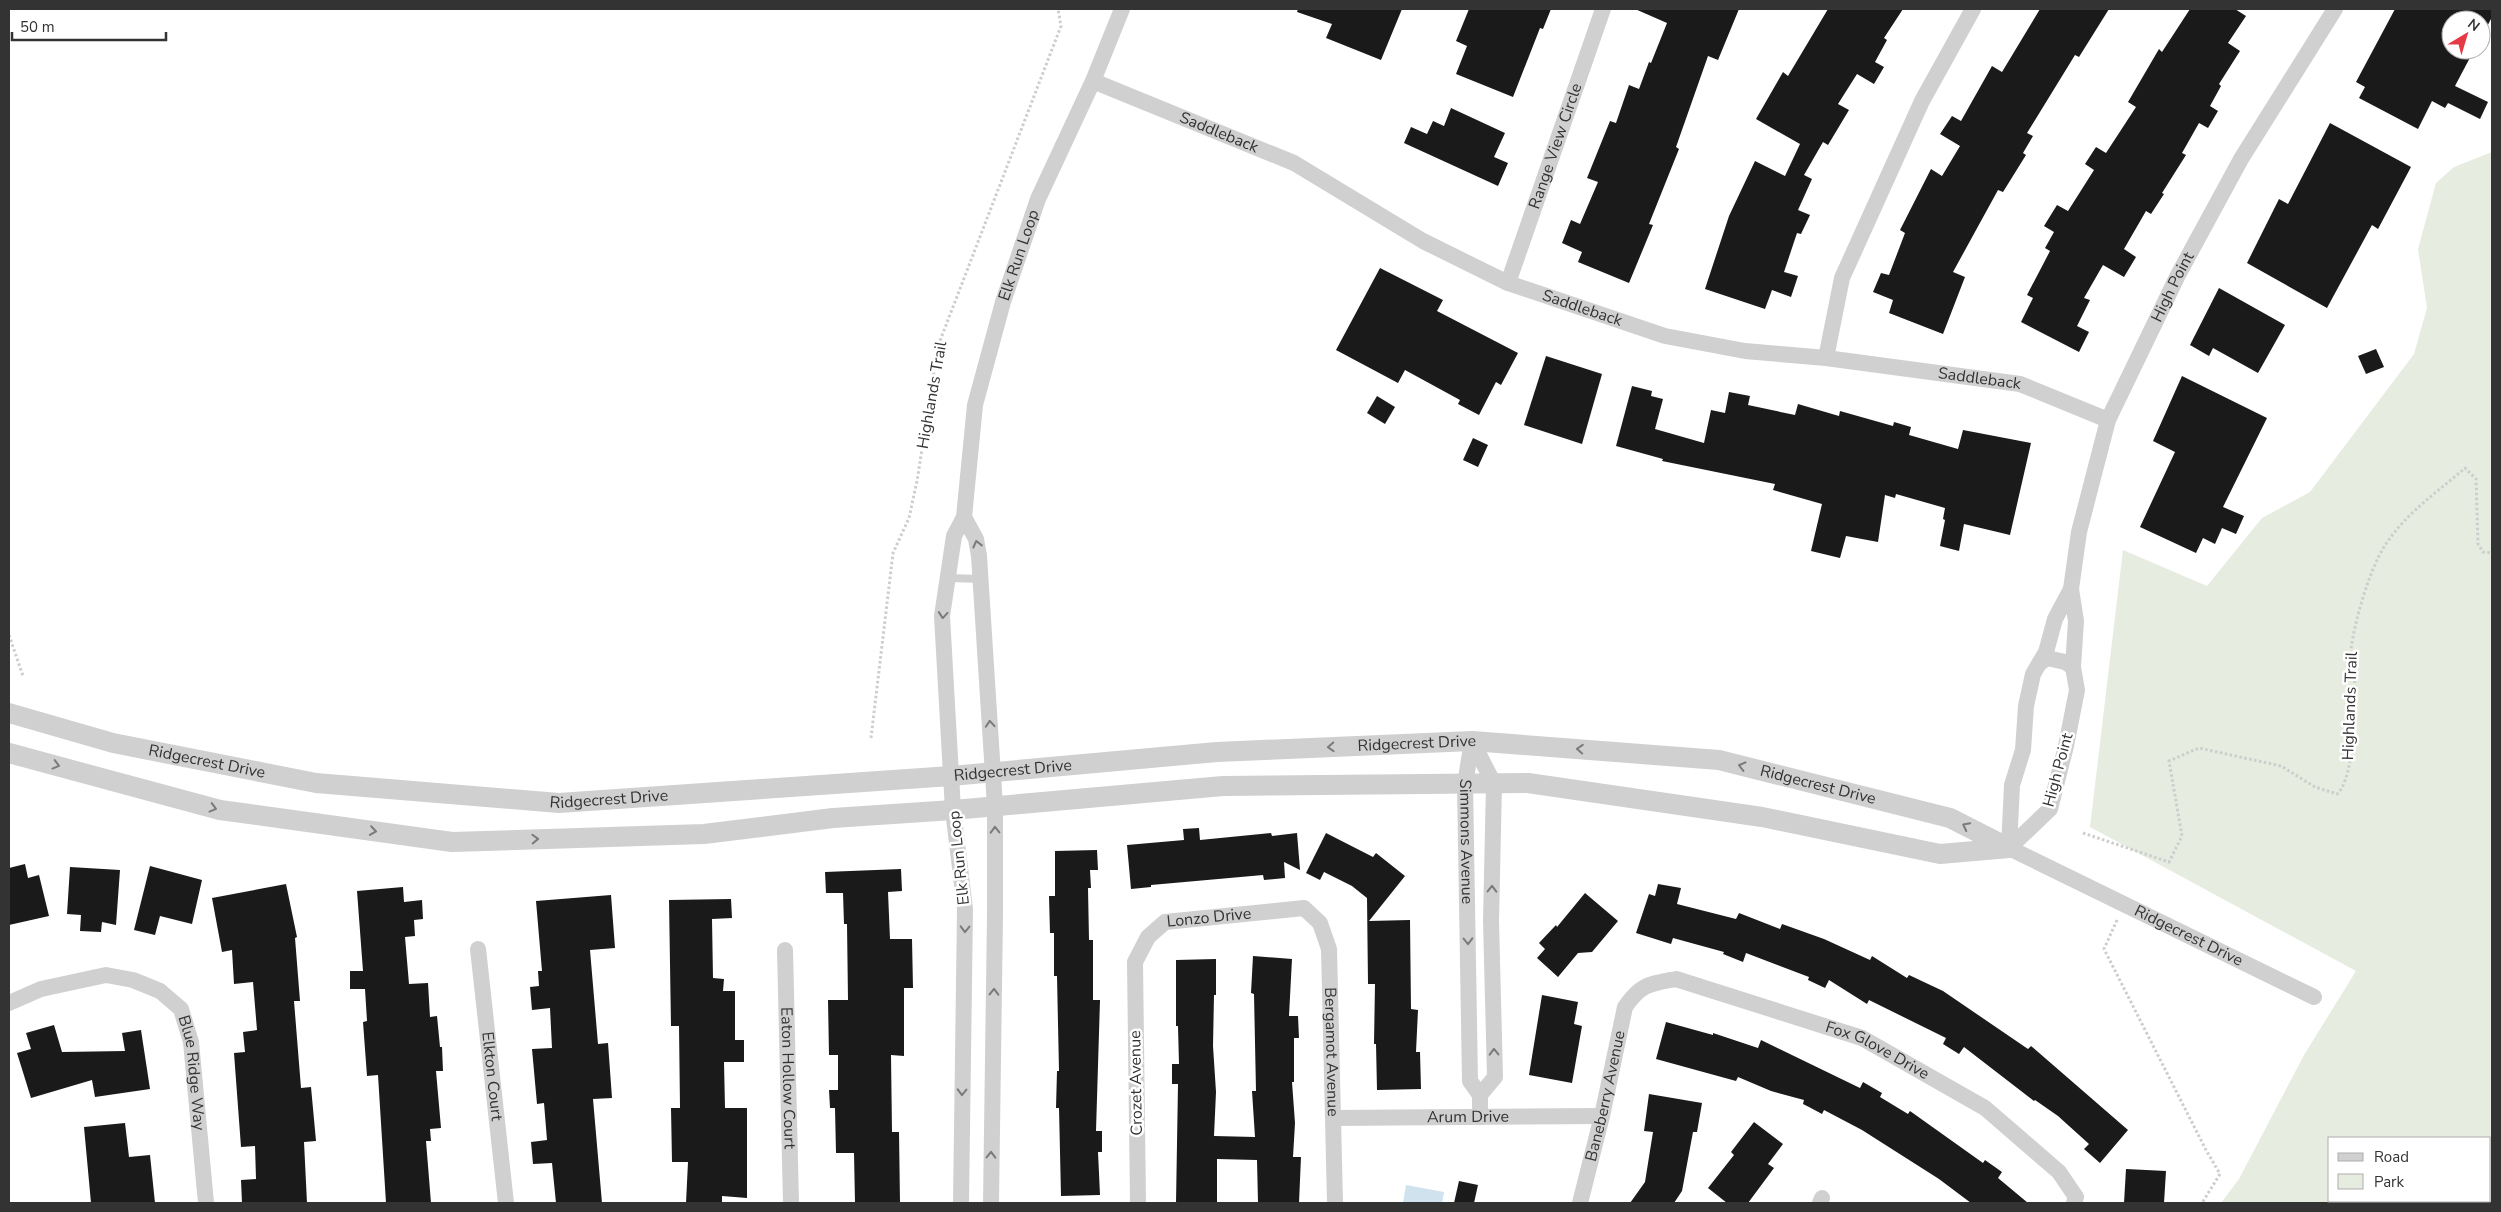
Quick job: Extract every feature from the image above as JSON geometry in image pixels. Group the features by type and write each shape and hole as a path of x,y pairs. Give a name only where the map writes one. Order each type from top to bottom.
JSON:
{"street":[{"name":"Elk Run Loop","path":"961,1203 965,909 953,810 942,616 954,536 964,517 975,405 1003,302 1038,200 1093,81 1122,9"},
{"name":"Range View Circle","path":"1508,283 1602,9"},
{"path":"1826,358 1842,278 1922,101 1973,9"},
{"name":"High Point","path":"2009,848 2050,809 2077,690 2073,667 2076,621 2071,589 2079,532 2108,420 2178,275 2241,159 2335,9"},
{"name":"Saddleback","path":"1093,81 1294,163 1423,241 1508,283 1665,336 1745,351 1826,358 2020,384 2108,420"},
{"name":"Elk Run Loop","path":"964,517 976,539 995,806 996,915 991,1203"},
{"name":"High Point","path":"2009,848 2012,785 2023,750 2026,706 2034,674 2046,652 2055,619 2071,589"},
{"path":"2040,663 2047,658 2065,662 2073,667"},
{"name":"Ridgecrest Drive","path":"9,713 113,743 316,783 559,803 951,776 1217,752 1472,741 1719,760 1950,818 2123,906 2314,997"},
{"name":"Simmons Avenue","path":"1472,741 1494,784 1491,921 1494,1077 1480,1095"},
{"name":"Simmons Avenue","path":"1472,741 1465,784 1470,1081 1480,1095 1480,1117"},
{"path":"9,753 220,810 452,842 704,834 833,818 953,810 1223,786 1528,783 1762,817 1940,854 2009,848"},
{"name":"Lonzo Drive","path":"1135,962 1148,937 1165,922 1304,908"},
{"name":"Bergamot Avenue","path":"1304,908 1320,924 1328,949 1335,1203"},
{"name":"Elkton Court","path":"478,949 506,1203"},
{"name":"Eaton Hollow Court","path":"785,950 791,1203"},
{"name":"Crozet Avenue","path":"1135,962 1138,1203"},
{"name":"Blue Ridge Way","path":"9,1003 41,989 106,975 133,980 160,991 182,1009 191,1042 206,1203"},
{"name":"Fox Glove Drive","path":"1636,992 1646,984 1676,979 1862,1038 1985,1108 2059,1172 2076,1197 2074,1203"},
{"name":"Baneberry Avenue","path":"1580,1203 1602,1116 1625,1007 1636,992"},
{"name":"Arum Drive","path":"1333,1118 1602,1116"}],"lane":[{"path":"948,578 980,579"}],"path":[{"name":"Highlands Trail","path":"871,738 893,553 909,518 917,481 938,346 1061,26 1058,9"},
{"name":"Highlands Trail","path":"2083,833 2169,862 2182,836 2169,762 2198,748 2281,766 2315,787 2337,794 2343,789 2352,754 2355,673 2351,651 2358,616 2378,558 2403,520 2465,468 2476,478 2478,544 2483,552 2492,553"},
{"path":"9,635 23,676"},
{"path":"2123,906 2104,949 2220,1174 2202,1203"}],"green space":[{"path":"2492,152 2492,1203 2221,1203 2239,1179 2304,1055 2356,971 2090,827 2123,550 2207,586 2262,518 2310,492 2414,354 2427,308 2418,249 2436,183 2454,167"}],"water":[{"path":"1406,1185 1444,1192 1442,1203 1403,1203"}],"building":[{"path":"1298,9 1402,9 1381,60 1326,38 1332,24 1297,12"},
{"path":"1469,9 1551,9 1543,29 1540,28 1513,97 1456,74 1467,46 1456,41"},
{"path":"1635,9 1739,9 1718,60 1708,56 1676,147 1679,149 1649,224 1653,225 1629,283 1578,262 1582,252 1562,243 1571,220 1580,224 1598,182 1587,178 1610,121 1616,123 1629,85 1639,89 1667,23"},
{"path":"1828,9 1903,9 1884,38 1887,40 1875,62 1884,67 1874,84 1857,74 1838,104 1849,110 1828,145 1823,142 1804,175 1812,179 1798,210 1810,215 1801,234 1797,233 1784,272 1798,276 1791,297 1772,290 1765,309 1705,289 1729,216 1755,161 1785,176 1800,144 1756,119 1783,72 1788,76"},
{"path":"2040,9 2109,9 2079,57 2075,55 2027,133 2033,136 2023,153 2026,155 2003,192 1998,190 1953,272 1965,277 1943,334 1889,313 1893,300 1873,292 1881,273 1889,275 1905,233 1900,230 1931,169 1942,176 1960,146 1940,134 1952,116 1961,121 1992,66 2002,72"},
{"path":"2190,9 2235,9 2246,16 2228,43 2240,51 2219,84 2221,86 2210,106 2218,111 2208,128 2199,123 2182,153 2186,155 2162,193 2164,194 2151,214 2146,211 2124,249 2136,257 2124,277 2103,265 2084,298 2090,300 2077,326 2089,332 2079,352 2021,322 2033,298 2027,295 2050,251 2045,248 2054,232 2044,226 2057,205 2068,211 2094,170 2085,164 2096,147 2106,153 2136,107 2128,102 2159,49 2162,52"},
{"path":"2395,9 2492,9 2491,19 2491,10 2441,10 2441,60 2469,60 2455,86 2488,102 2480,119 2448,103 2445,108 2432,101 2418,129 2359,98 2365,87 2356,82"},
{"path":"1451,108 1505,133 1494,157 1508,163 1498,186 1404,143 1411,127 1427,134 1433,121 1444,126"},
{"path":"2330,123 2411,167 2378,229 2372,225 2327,308 2247,263 2279,199 2288,204"},
{"path":"1380,268 1443,300 1437,311 1518,353 1501,385 1496,382 1479,415 1458,404 1460,400 1405,370 1398,383 1336,350"},
{"path":"2219,288 2285,325 2258,373 2213,348 2209,356 2190,345"},
{"path":"2376,349 2384,367 2366,374 2358,356"},
{"path":"1546,356 1602,374 1582,444 1524,425"},
{"path":"2182,376 2267,418 2223,507 2244,516 2236,534 2222,528 2215,544 2203,538 2196,553 2140,527 2175,452 2153,441"},
{"path":"1632,386 1652,391 1651,396 1663,399 1655,429 1704,443 1711,410 1725,413 1729,392 1750,396 1748,405 1795,415 1798,404 1839,416 1840,411 1893,426 1894,422 1911,427 1909,435 1958,449 1963,430 2031,443 2010,535 1964,524 1959,551 1940,546 1945,520 1943,519 1945,508 1896,494 1895,498 1885,495 1878,542 1846,536 1840,558 1811,551 1822,504 1773,490 1775,484 1662,461 1663,459 1616,446"},
{"path":"1377,396 1395,407 1385,424 1367,413"},
{"path":"1473,438 1488,445 1478,467 1463,460"},
{"path":"1199,828 1200,840 1271,833 1272,836 1297,833 1300,870 1284,862 1285,878 1264,880 1263,875 1151,885 1151,887 1131,889 1127,845 1184,840 1183,829"},
{"path":"1326,833 1373,857 1376,853 1405,876 1369,921 1410,920 1411,1009 1418,1010 1416,1052 1420,1052 1421,1089 1377,1090 1376,1044 1374,1044 1375,984 1368,984 1367,898 1352,886 1324,872 1320,880 1306,873"},
{"path":"1097,850 1098,870 1090,870 1091,888 1088,888 1089,940 1093,940 1093,1000 1100,1000 1096,1131 1102,1131 1102,1152 1098,1152 1100,1195 1061,1196 1059,1108 1056,1108 1057,1071 1059,1071 1057,976 1054,976 1054,933 1050,933 1049,896 1055,896 1055,851"},
{"path":"25,864 28,878 39,875 49,916 9,925 9,868"},
{"path":"150,866 202,880 192,924 160,916 155,935 134,930"},
{"path":"70,867 120,870 116,925 102,922 101,932 80,931 81,915 67,914"},
{"path":"901,869 902,891 888,892 890,939 912,939 913,988 904,988 904,1056 891,1055 892,1132 899,1132 900,1203 855,1203 854,1153 836,1153 835,1108 830,1108 829,1090 838,1090 838,1055 829,1055 828,1000 848,1000 847,924 844,924 843,893 826,893 825,872"},
{"path":"286,884 297,937 295,938 300,1001 294,1001 301,1088 311,1087 316,1141 304,1142 307,1203 242,1203 241,1180 256,1179 255,1146 241,1147 234,1053 245,1052 243,1032 257,1030 253,982 234,984 232,950 222,952 212,898"},
{"path":"1658,884 1681,888 1677,904 1736,919 1739,913 1780,929 1782,924 1824,939 1870,960 1872,956 1907,978 1909,975 1943,991 2028,1049 2031,1046 2128,1130 2100,1163 2084,1149 2089,1144 2058,1116 2034,1101 1964,1047 1959,1054 1943,1044 1946,1038 1869,1000 1867,1004 1829,980 1825,988 1808,980 1809,977 1746,953 1743,962 1723,954 1724,952 1673,938 1671,944 1636,933 1649,894 1655,896"},
{"path":"403,887 404,902 422,900 423,919 414,920 415,936 405,937 409,984 428,983 430,1017 437,1016 440,1047 442,1047 443,1071 436,1071 441,1128 430,1129 431,1141 426,1141 431,1203 386,1203 378,1075 367,1076 363,1022 367,1021 365,989 350,989 350,971 363,971 357,891"},
{"path":"1585,893 1618,921 1592,952 1578,953 1558,977 1537,958 1545,949 1539,943 1556,925 1557,927"},
{"path":"611,895 615,948 590,950 598,1044 608,1043 612,1098 593,1099 602,1203 556,1203 552,1163 533,1164 531,1142 547,1140 544,1103 537,1104 532,1049 552,1048 550,1008 532,1010 530,987 539,986 538,971 542,971 536,901"},
{"path":"731,899 732,918 712,919 713,978 724,979 723,991 735,991 735,1040 744,1040 744,1062 724,1062 725,1108 747,1108 747,1198 722,1196 722,1203 686,1203 688,1162 672,1162 671,1108 680,1108 679,1026 671,1026 669,900"},
{"path":"1253,956 1292,959 1289,1016 1298,1016 1299,1038 1294,1038 1294,1082 1292,1082 1295,1123 1293,1157 1301,1157 1299,1203 1258,1203 1257,1160 1217,1159 1217,1203 1176,1203 1178,1084 1172,1084 1172,1064 1179,1064 1178,1026 1176,1026 1176,960 1216,959 1213,1046 1216,1092 1214,1136 1255,1137 1252,1091 1256,1091 1254,994 1251,993"},
{"path":"1542,995 1578,1002 1574,1024 1582,1026 1572,1083 1529,1075"},
{"path":"1666,1022 1713,1035 1713,1033 1758,1048 1761,1040 1860,1088 1863,1082 1882,1093 1880,1097 1908,1114 1910,1111 1983,1163 1985,1160 2002,1172 1998,1178 2028,1203 1971,1203 1939,1179 1862,1130 1824,1110 1822,1114 1803,1104 1804,1100 1771,1091 1738,1077 1736,1081 1656,1059"},
{"path":"54,1025 62,1052 125,1051 122,1033 141,1030 150,1089 95,1097 92,1080 31,1098 17,1053 31,1049 26,1033"},
{"path":"1649,1094 1702,1103 1697,1132 1693,1132 1682,1191 1674,1203 1630,1203 1645,1182 1653,1132 1644,1131"},
{"path":"1754,1122 1783,1144 1768,1164 1774,1168 1748,1203 1727,1203 1708,1188 1734,1155 1731,1152"},
{"path":"125,1123 129,1157 150,1155 155,1203 91,1203 84,1127"},
{"path":"2126,1169 2166,1171 2164,1203 2124,1203"},
{"path":"1459,1181 1478,1185 1474,1203 1454,1203"}]}
